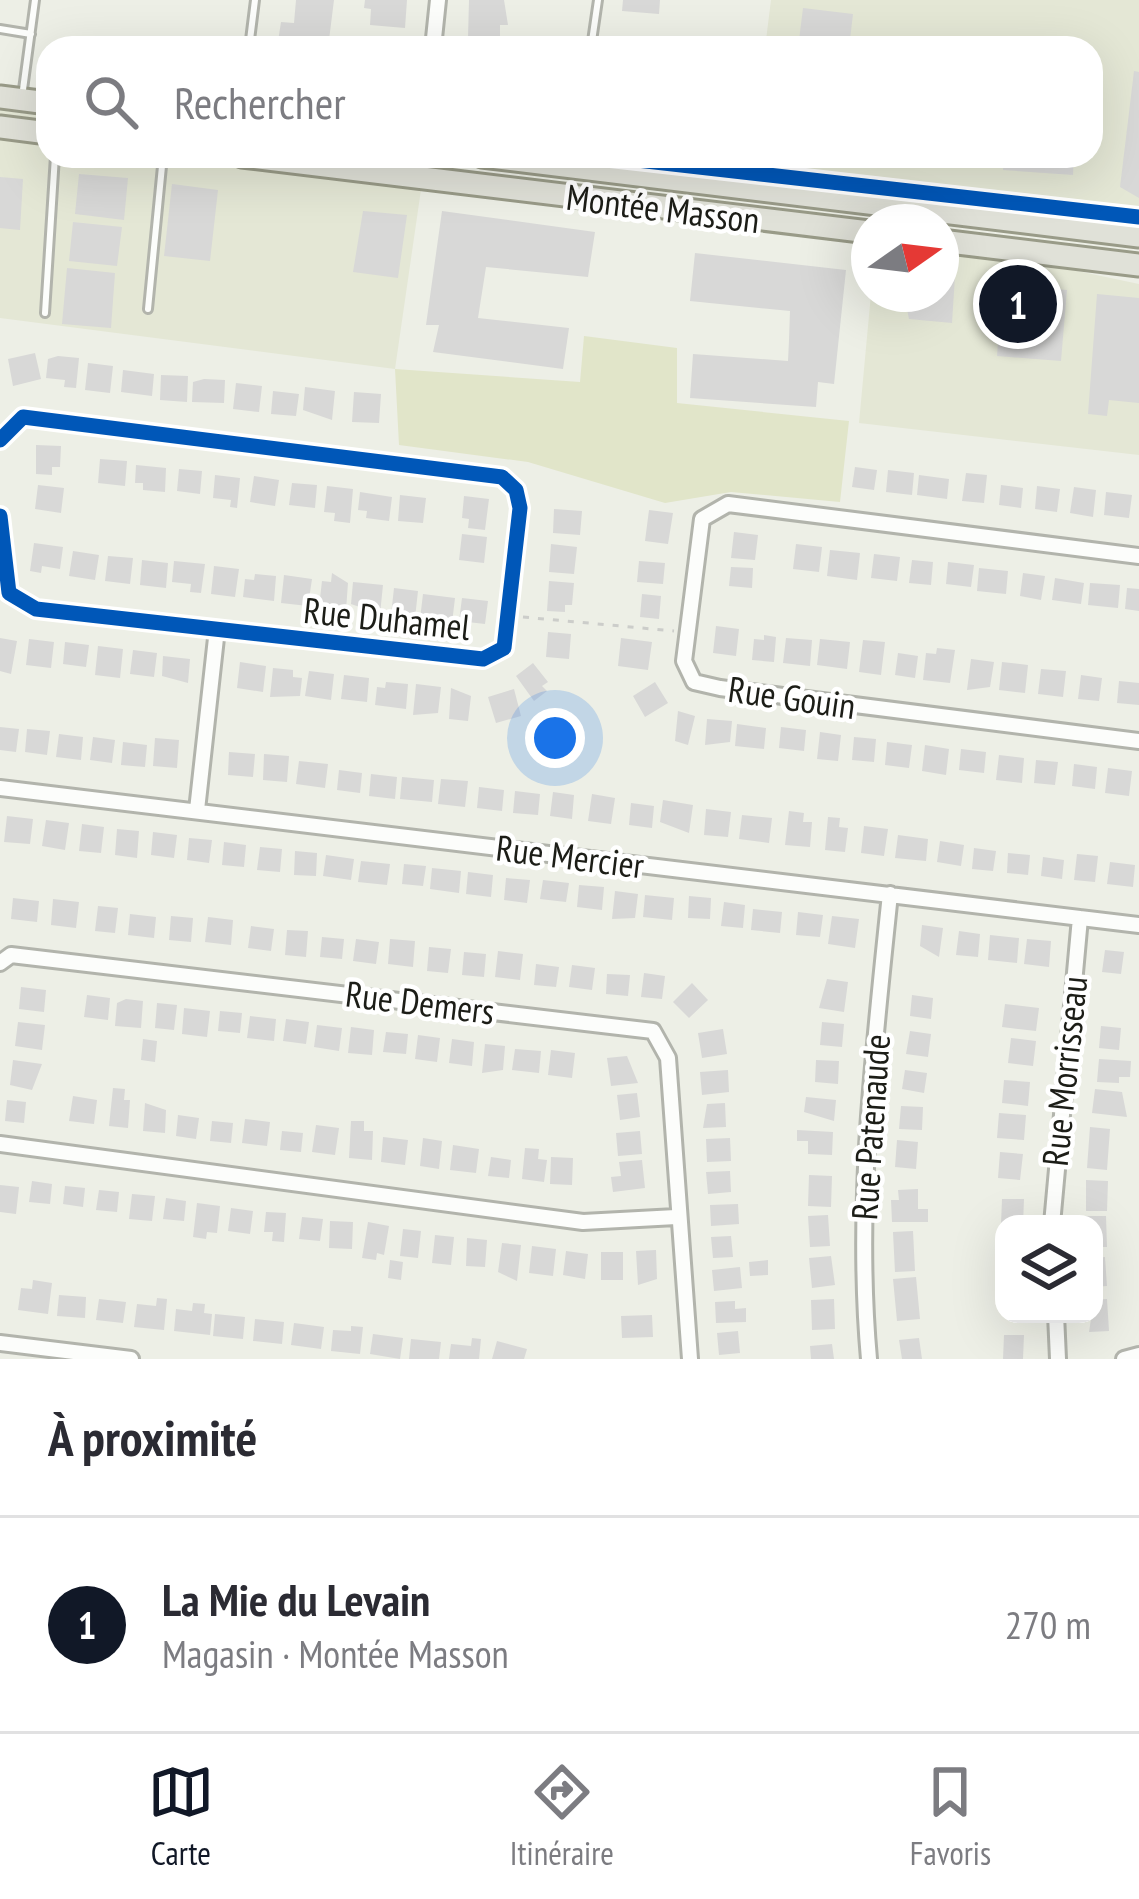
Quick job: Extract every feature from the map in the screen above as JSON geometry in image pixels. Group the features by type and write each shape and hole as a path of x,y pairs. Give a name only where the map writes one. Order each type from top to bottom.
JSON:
{"main road":[{"path":"0,127 36,132"},
{"name":"Montée Masson","path":"341,168 851,230"},
{"name":"Montée Masson","path":"620,168 1139,236"},
{"path":"959,243 1139,265"}],"street":[{"path":"434,36 438,0"},
{"name":"Rue Duhamel","path":"0,440 22,417 502,477 516,490 520,508 504,648 483,659 35,608 9,593 0,516"},
{"name":"Rue Gouin","path":"1139,556 728,504 702,519 684,661 694,682 719,688 1139,741"},
{"path":"197,810 217,629"},
{"name":"Rue Mercier","path":"0,788 1139,925"},
{"name":"Rue Patenaude","path":"869,1359 862,1281 866,1136 890,895"},
{"name":"Rue Morrisseau","path":"1053,1215 1080,918"},
{"name":"Rue Demers","path":"0,963 11,956 653,1031 668,1058 676,1217 690,1359"},
{"path":"0,1144 583,1222 676,1217"},
{"path":"1056,1323 1058,1359"},
{"path":"0,1343 131,1359"},
{"path":"1124,1359 1139,1355"}],"lane":[{"path":"11,98 31,34 35,0"},
{"path":"250,36 255,0"},
{"path":"593,36 598,0"},
{"path":"0,29 31,34"},
{"path":"45,313 54,168"},
{"path":"148,309 162,168"}],"path":[{"path":"511,616 688,633"}],"shaded area":[{"path":"771,0 1139,0 1139,209 1100,204 1083,229 959,214 959,204 878,204 746,188 748,168 1103,168 1103,36 766,36"},
{"path":"0,110 36,115 36,168 424,169 395,369 0,318"},
{"path":"959,246 1139,284 1139,455 859,423 869,312 959,312"},
{"path":"584,336 677,348 677,403 849,421 840,502 731,492 665,503 528,462 399,445 395,369 580,382"}],"building":[{"path":"296,0 334,0 330,36 279,36 281,22 294,23"},
{"path":"365,0 407,0 405,28 370,25 371,9 364,8"},
{"path":"469,0 504,0 508,25 500,25 500,36 468,36"},
{"path":"623,0 660,0 659,14 622,11"},
{"path":"803,8 853,14 850,36 800,36"},
{"path":"1134,71 1139,72 1139,198 1120,187"},
{"path":"1003,168 1073,168 1073,175"},
{"path":"79,174 128,178 124,220 75,214"},
{"path":"0,177 23,179 20,230 0,228"},
{"path":"172,184 218,190 210,261 164,256"},
{"path":"363,211 407,215 398,278 353,272"},
{"path":"442,211 595,232 588,277 486,267 478,318 569,328 563,369 433,352 439,325 426,325"},
{"path":"73,222 122,227 117,266 69,261"},
{"path":"695,253 846,270 834,384 818,382 816,407 690,398 693,354 788,361 790,311 690,301"},
{"path":"67,268 115,273 111,328 62,324"},
{"path":"1002,285 1067,290 1061,361 997,356"},
{"path":"1097,294 1139,298 1139,403 1109,400 1107,416 1088,414"},
{"path":"908,312 953,312 952,323 909,319"},
{"path":"35,353 41,379 13,386 8,359"},
{"path":"79,358 76,388 64,387 65,380 46,378 48,359"},
{"path":"88,363 113,366 110,393 85,390"},
{"path":"123,370 154,374 152,396 121,392"},
{"path":"161,375 188,376 187,402 160,400"},
{"path":"225,380 224,403 192,402 193,382"},
{"path":"236,383 262,386 259,412 233,409"},
{"path":"305,387 335,391 332,420 303,410"},
{"path":"273,391 299,394 296,416 271,414"},
{"path":"354,392 381,394 379,423 352,422"},
{"path":"36,445 61,446 60,467 52,467 52,475 36,474"},
{"path":"100,459 127,461 125,486 98,483"},
{"path":"136,465 166,468 165,492 143,490 143,483 135,483"},
{"path":"855,467 877,470 874,490 852,487"},
{"path":"179,469 202,471 200,494 177,491"},
{"path":"888,470 914,473 912,495 886,492"},
{"path":"966,473 987,475 984,503 962,501"},
{"path":"215,475 240,478 237,508 230,507 231,500 213,498"},
{"path":"919,475 949,479 947,499 917,495"},
{"path":"254,476 279,480 275,506 250,502"},
{"path":"292,483 317,485 315,508 289,505"},
{"path":"38,485 64,488 61,513 35,509"},
{"path":"1001,485 1023,488 1021,508 999,505"},
{"path":"327,486 353,489 350,523 334,521 335,513 324,512"},
{"path":"1037,486 1060,489 1057,512 1035,509"},
{"path":"1074,487 1096,490 1093,517 1070,513"},
{"path":"360,492 392,497 389,521 366,518 367,511 358,510"},
{"path":"1106,492 1132,495 1129,518 1104,515"},
{"path":"400,495 426,498 423,523 398,521"},
{"path":"464,496 489,499 485,530 468,528 469,519 462,518"},
{"path":"554,509 582,511 580,535 553,533"},
{"path":"649,510 673,513 668,544 645,541"},
{"path":"734,532 758,535 755,560 731,558"},
{"path":"462,534 487,537 484,563 459,560"},
{"path":"34,543 63,547 60,569 42,566 41,573 30,571"},
{"path":"551,544 577,547 574,574 549,572"},
{"path":"796,544 822,547 819,572 793,569"},
{"path":"830,550 860,553 857,580 827,576"},
{"path":"73,551 99,555 95,580 69,576"},
{"path":"874,554 900,557 897,581 871,578"},
{"path":"108,556 133,558 130,584 105,581"},
{"path":"142,560 168,563 166,588 140,585"},
{"path":"912,560 933,562 931,585 909,583"},
{"path":"174,561 205,564 201,593 190,592 191,584 172,582"},
{"path":"639,561 665,563 663,584 637,582"},
{"path":"948,562 974,565 971,587 946,584"},
{"path":"214,566 239,569 235,597 211,594"},
{"path":"731,567 753,568 752,588 729,586"},
{"path":"979,568 1008,571 1006,594 977,591"},
{"path":"332,573 348,583 346,610 319,607 322,581 331,582"},
{"path":"1023,573 1045,576 1041,600 1020,596"},
{"path":"255,574 276,576 274,601 243,597 245,579 254,580"},
{"path":"284,575 312,579 308,606 281,603"},
{"path":"1055,578 1084,583 1081,604 1052,600"},
{"path":"549,581 574,583 572,605 565,605 565,612 547,611"},
{"path":"353,582 383,585 380,614 351,604"},
{"path":"1090,583 1120,585 1118,608 1088,605"},
{"path":"394,588 418,591 415,618 391,615"},
{"path":"1127,588 1139,589 1139,611 1125,609"},
{"path":"423,594 455,598 452,623 420,619"},
{"path":"642,594 661,596 659,619 640,617"},
{"path":"462,598 488,601 485,624 459,621"},
{"path":"716,626 739,629 736,656 713,653"},
{"path":"548,632 571,634 569,659 546,657"},
{"path":"764,635 776,637 774,662 752,660 754,639 764,640"},
{"path":"0,638 17,641 11,674 0,671"},
{"path":"621,638 652,642 648,670 618,666"},
{"path":"786,638 812,640 810,666 783,663"},
{"path":"29,639 54,642 51,668 26,665"},
{"path":"820,639 850,642 847,669 817,665"},
{"path":"863,640 885,642 881,675 859,672"},
{"path":"65,642 89,645 86,667 63,664"},
{"path":"98,646 123,649 120,678 95,675"},
{"path":"937,648 955,650 950,683 923,680 926,653 936,654"},
{"path":"133,650 157,653 154,677 130,674"},
{"path":"898,653 918,656 915,678 895,675"},
{"path":"163,656 190,659 188,683 162,676"},
{"path":"971,659 994,662 990,687 967,690"},
{"path":"240,662 266,666 263,692 237,688"},
{"path":"1002,662 1028,665 1025,693 999,690"},
{"path":"533,663 548,682 542,686 547,691 534,701 516,676"},
{"path":"273,668 293,670 293,677 302,678 300,696 270,697"},
{"path":"1041,669 1066,671 1063,697 1038,694"},
{"path":"309,671 334,674 331,700 305,696"},
{"path":"344,675 369,678 367,702 341,699"},
{"path":"1081,675 1102,678 1099,701 1078,699"},
{"path":"1119,681 1139,683 1139,705 1117,703"},
{"path":"386,682 408,684 406,709 375,705 377,687 385,688"},
{"path":"655,682 668,703 645,717 633,696"},
{"path":"416,684 441,687 438,713 413,715"},
{"path":"451,688 471,696 468,721 449,719"},
{"path":"514,689 521,716 496,723 488,697"},
{"path":"678,711 695,716 688,745 675,741"},
{"path":"707,719 732,721 730,742 705,745"},
{"path":"737,724 766,728 764,749 735,746"},
{"path":"0,727 19,729 16,752 0,750"},
{"path":"781,727 806,730 804,751 779,748"},
{"path":"27,729 50,731 47,755 25,752"},
{"path":"820,732 841,735 838,761 817,759"},
{"path":"59,734 83,737 81,760 56,757"},
{"path":"93,737 115,740 112,763 90,760"},
{"path":"854,737 876,739 874,762 852,760"},
{"path":"155,738 179,740 177,768 153,766"},
{"path":"123,742 147,745 145,767 121,765"},
{"path":"887,742 912,745 909,768 885,765"},
{"path":"925,745 949,749 946,775 922,771"},
{"path":"961,749 986,752 984,773 959,770"},
{"path":"229,752 255,754 253,777 228,775"},
{"path":"264,754 289,756 287,782 263,780"},
{"path":"999,755 1024,758 1022,783 996,780"},
{"path":"1036,760 1058,762 1055,785 1034,783"},
{"path":"299,761 328,764 325,788 296,784"},
{"path":"1074,764 1097,767 1095,789 1072,786"},
{"path":"1108,768 1132,771 1129,796 1105,793"},
{"path":"339,770 362,773 360,793 337,790"},
{"path":"371,774 397,777 395,799 369,796"},
{"path":"402,777 434,780 432,802 400,799"},
{"path":"441,779 468,781 465,807 438,804"},
{"path":"479,787 504,790 502,811 477,808"},
{"path":"515,791 540,794 538,815 513,813"},
{"path":"553,792 574,795 572,819 550,816"},
{"path":"592,794 615,798 611,824 588,821"},
{"path":"663,800 693,805 689,833 660,822"},
{"path":"631,803 654,806 652,828 629,825"},
{"path":"706,809 731,812 728,837 704,835"},
{"path":"789,811 804,813 803,822 812,822 810,847 785,845"},
{"path":"742,815 772,818 769,843 739,839"},
{"path":"7,816 33,819 30,844 4,842"},
{"path":"828,817 840,818 839,827 848,828 845,852 825,850"},
{"path":"46,820 69,823 65,850 42,846"},
{"path":"82,824 104,827 101,853 79,851"},
{"path":"864,826 888,829 884,856 861,853"},
{"path":"117,829 139,831 137,858 115,855"},
{"path":"153,832 177,835 174,858 151,855"},
{"path":"898,835 928,839 926,861 895,858"},
{"path":"189,838 212,840 209,863 187,860"},
{"path":"940,841 964,845 961,866 937,862"},
{"path":"224,842 246,845 244,867 222,865"},
{"path":"260,847 282,849 280,872 257,870"},
{"path":"974,848 996,851 993,871 972,869"},
{"path":"295,851 317,853 316,876 294,875"},
{"path":"1008,853 1030,855 1028,875 1007,873"},
{"path":"1077,854 1098,856 1095,882 1074,880"},
{"path":"326,855 354,859 351,880 323,876"},
{"path":"1043,857 1064,860 1062,879 1041,876"},
{"path":"361,861 390,864 387,885 358,882"},
{"path":"1110,862 1135,865 1133,887 1107,884"},
{"path":"404,864 426,866 423,886 402,884"},
{"path":"432,868 461,871 459,893 430,889"},
{"path":"468,872 493,875 491,897 466,894"},
{"path":"506,878 530,880 527,903 504,900"},
{"path":"543,880 569,883 566,902 540,899"},
{"path":"579,885 604,887 602,910 577,907"},
{"path":"615,891 638,894 635,918 612,919"},
{"path":"645,895 674,898 672,920 643,917"},
{"path":"689,896 711,898 710,919 688,918"},
{"path":"13,898 39,901 37,922 11,919"},
{"path":"53,899 79,902 76,928 51,925"},
{"path":"724,902 745,905 743,928 721,926"},
{"path":"98,906 118,908 115,933 95,931"},
{"path":"753,909 782,912 780,933 751,930"},
{"path":"798,912 823,915 820,937 796,935"},
{"path":"130,914 156,917 154,938 128,935"},
{"path":"171,916 193,918 191,942 169,940"},
{"path":"832,916 859,919 855,948 828,944"},
{"path":"208,917 233,920 231,945 205,942"},
{"path":"922,925 943,928 939,957 920,946"},
{"path":"251,926 274,929 271,951 248,948"},
{"path":"287,930 308,931 306,957 285,955"},
{"path":"959,931 980,934 978,957 956,955"},
{"path":"990,935 1019,938 1017,963 988,960"},
{"path":"322,937 344,939 342,959 320,957"},
{"path":"356,939 379,942 376,964 353,961"},
{"path":"390,939 415,941 413,967 388,964"},
{"path":"1027,939 1051,941 1049,967 1024,964"},
{"path":"429,947 451,949 448,973 427,971"},
{"path":"1105,950 1124,952 1121,974 1102,972"},
{"path":"498,951 523,954 520,980 495,977"},
{"path":"464,952 486,954 484,977 462,975"},
{"path":"536,964 559,967 556,987 534,985"},
{"path":"572,965 595,968 592,990 569,987"},
{"path":"644,973 665,976 662,999 641,997"},
{"path":"607,974 630,975 628,996 606,994"},
{"path":"827,979 848,982 844,1012 819,1008"},
{"path":"692,983 708,1000 689,1018 673,1002"},
{"path":"21,987 46,990 44,1012 19,1009"},
{"path":"87,995 110,998 108,1020 84,1017"},
{"path":"912,995 933,998 931,1019 910,1016"},
{"path":"143,1001 141,1028 115,1026 117,1003"},
{"path":"157,1003 177,1005 174,1030 155,1028"},
{"path":"1005,1004 1039,1008 1036,1031 1002,1027"},
{"path":"184,1008 210,1011 207,1037 182,1034"},
{"path":"220,1011 242,1013 240,1033 218,1031"},
{"path":"250,1016 276,1019 274,1041 247,1038"},
{"path":"286,1019 309,1022 306,1044 283,1041"},
{"path":"18,1022 45,1025 42,1050 15,1046"},
{"path":"822,1022 844,1024 842,1047 820,1045"},
{"path":"317,1025 342,1028 339,1051 314,1047"},
{"path":"1101,1026 1121,1028 1119,1050 1099,1048"},
{"path":"351,1027 374,1030 372,1055 348,1053"},
{"path":"723,1029 727,1054 702,1058 698,1033"},
{"path":"910,1031 931,1034 928,1057 906,1054"},
{"path":"386,1032 408,1034 406,1054 383,1052"},
{"path":"418,1035 440,1038 437,1062 415,1059"},
{"path":"1011,1038 1036,1041 1033,1066 1008,1063"},
{"path":"143,1039 157,1041 155,1062 141,1060"},
{"path":"452,1039 474,1042 472,1066 449,1063"},
{"path":"485,1044 505,1046 503,1070 482,1073"},
{"path":"515,1049 541,1051 539,1073 512,1070"},
{"path":"551,1050 575,1053 572,1078 548,1075"},
{"path":"627,1056 638,1083 611,1086 607,1058"},
{"path":"1099,1059 1131,1061 1130,1077 1119,1077 1119,1083 1097,1082"},
{"path":"13,1060 42,1064 32,1090 10,1085"},
{"path":"816,1060 839,1061 838,1084 815,1082"},
{"path":"728,1070 729,1092 702,1095 700,1072"},
{"path":"905,1070 927,1073 924,1093 902,1089"},
{"path":"1004,1080 1030,1082 1028,1106 1002,1103"},
{"path":"113,1088 125,1089 124,1100 130,1100 128,1128 109,1126"},
{"path":"1095,1089 1122,1092 1127,1117 1092,1113"},
{"path":"637,1093 640,1117 620,1120 617,1095"},
{"path":"73,1096 97,1100 94,1124 69,1121"},
{"path":"806,1097 836,1100 834,1121 804,1112"},
{"path":"7,1100 26,1102 24,1123 5,1121"},
{"path":"145,1103 166,1110 165,1133 143,1131"},
{"path":"725,1103 726,1127 703,1128 707,1104"},
{"path":"901,1106 923,1107 922,1130 899,1129"},
{"path":"999,1113 1026,1115 1024,1140 997,1138"},
{"path":"178,1115 199,1118 196,1139 176,1136"},
{"path":"245,1119 270,1122 267,1146 242,1143"},
{"path":"212,1121 233,1123 231,1143 210,1141"},
{"path":"351,1121 364,1121 364,1131 373,1131 372,1160 349,1158"},
{"path":"316,1125 339,1128 335,1155 312,1152"},
{"path":"1090,1127 1110,1129 1107,1170 1087,1168"},
{"path":"797,1130 833,1132 832,1155 808,1154 808,1141 797,1141"},
{"path":"282,1131 303,1133 301,1152 280,1150"},
{"path":"640,1131 642,1154 618,1156 616,1133"},
{"path":"383,1137 408,1140 405,1165 381,1162"},
{"path":"423,1138 442,1141 439,1169 420,1166"},
{"path":"730,1138 731,1161 707,1162 706,1139"},
{"path":"897,1140 918,1142 916,1169 895,1167"},
{"path":"453,1145 479,1149 476,1173 450,1170"},
{"path":"525,1148 539,1149 538,1159 547,1160 544,1182 522,1179"},
{"path":"1000,1152 1023,1154 1020,1180 998,1178"},
{"path":"491,1157 511,1160 509,1178 488,1176"},
{"path":"551,1157 573,1158 572,1185 550,1184"},
{"path":"642,1160 645,1188 613,1192 611,1177 621,1176 619,1162"},
{"path":"730,1171 731,1192 708,1194 706,1172"},
{"path":"809,1175 832,1176 831,1207 808,1206"},
{"path":"1086,1180 1108,1181 1107,1211 1086,1211"},
{"path":"32,1181 52,1184 50,1204 29,1202"},
{"path":"0,1185 19,1187 16,1214 0,1212"},
{"path":"65,1186 85,1188 83,1207 63,1204"},
{"path":"918,1189 918,1209 928,1209 928,1222 892,1222 891,1200 899,1200 898,1190"},
{"path":"99,1190 119,1192 117,1212 96,1210"},
{"path":"132,1194 155,1196 152,1221 129,1219"},
{"path":"166,1198 186,1201 184,1221 163,1219"},
{"path":"1002,1199 1024,1199 1023,1215 1001,1215"},
{"path":"197,1203 220,1206 217,1233 207,1232 206,1239 193,1237"},
{"path":"738,1204 739,1224 711,1226 710,1205"},
{"path":"231,1208 253,1211 250,1234 228,1231"},
{"path":"266,1212 286,1213 284,1242 272,1241 273,1232 264,1232"},
{"path":"828,1215 830,1246 810,1247 808,1216"},
{"path":"1103,1216 1106,1216 1107,1247 1103,1247"},
{"path":"302,1217 323,1219 320,1241 299,1239"},
{"path":"330,1221 353,1222 352,1249 329,1248"},
{"path":"368,1222 389,1226 384,1255 377,1253 376,1260 362,1258"},
{"path":"403,1229 421,1231 418,1258 400,1256"},
{"path":"913,1231 915,1271 895,1272 893,1232"},
{"path":"435,1235 454,1237 451,1265 432,1263"},
{"path":"731,1236 733,1257 713,1258 711,1237"},
{"path":"467,1238 487,1240 485,1267 466,1266"},
{"path":"502,1243 521,1245 517,1281 498,1272"},
{"path":"532,1246 556,1249 553,1276 529,1273"},
{"path":"656,1250 657,1279 638,1285 636,1251"},
{"path":"566,1251 588,1254 585,1279 563,1275"},
{"path":"601,1252 623,1252 623,1280 601,1280"},
{"path":"831,1256 835,1285 812,1288 809,1258"},
{"path":"390,1260 403,1262 401,1280 388,1278"},
{"path":"768,1260 768,1275 750,1276 749,1262"},
{"path":"740,1267 742,1288 714,1291 712,1270"},
{"path":"916,1277 920,1319 897,1321 893,1279"},
{"path":"33,1280 52,1283 48,1314 18,1310 21,1288 32,1289"},
{"path":"59,1295 86,1297 85,1318 57,1316"},
{"path":"157,1298 167,1299 164,1330 134,1327 137,1304 156,1306"},
{"path":"99,1299 126,1302 123,1323 96,1320"},
{"path":"834,1299 835,1329 812,1330 811,1300"},
{"path":"1103,1299 1107,1299 1109,1331 1089,1332 1090,1323 1103,1323"},
{"path":"735,1301 735,1309 746,1308 746,1322 716,1323 715,1302"},
{"path":"193,1303 205,1304 204,1313 212,1314 210,1335 174,1331 176,1309 192,1311"},
{"path":"215,1314 245,1317 243,1339 213,1336"},
{"path":"652,1315 653,1337 622,1338 621,1316"},
{"path":"255,1319 284,1322 282,1344 253,1341"},
{"path":"294,1323 324,1327 321,1349 291,1345"},
{"path":"351,1326 363,1327 360,1354 331,1351 333,1330 351,1331"},
{"path":"738,1331 740,1353 719,1355 717,1333"},
{"path":"373,1334 403,1338 400,1359 370,1354"},
{"path":"1004,1335 1024,1335 1023,1359 1003,1359"},
{"path":"472,1338 481,1339 479,1359 449,1359 451,1344 471,1346"},
{"path":"919,1338 922,1359 902,1359 899,1340"},
{"path":"411,1339 441,1342 439,1359 409,1359"},
{"path":"497,1341 527,1349 524,1359 492,1359"},
{"path":"832,1344 834,1359 811,1359 810,1346"}],"cycle path":[{"path":"708,168 1139,217"},
{"path":"0,440 23,417 502,477 516,490 520,508 504,648 483,659 36,609 9,593 0,516"}],"place":[{"name":"La Mie du Levain","path":"1018,304"}]}
